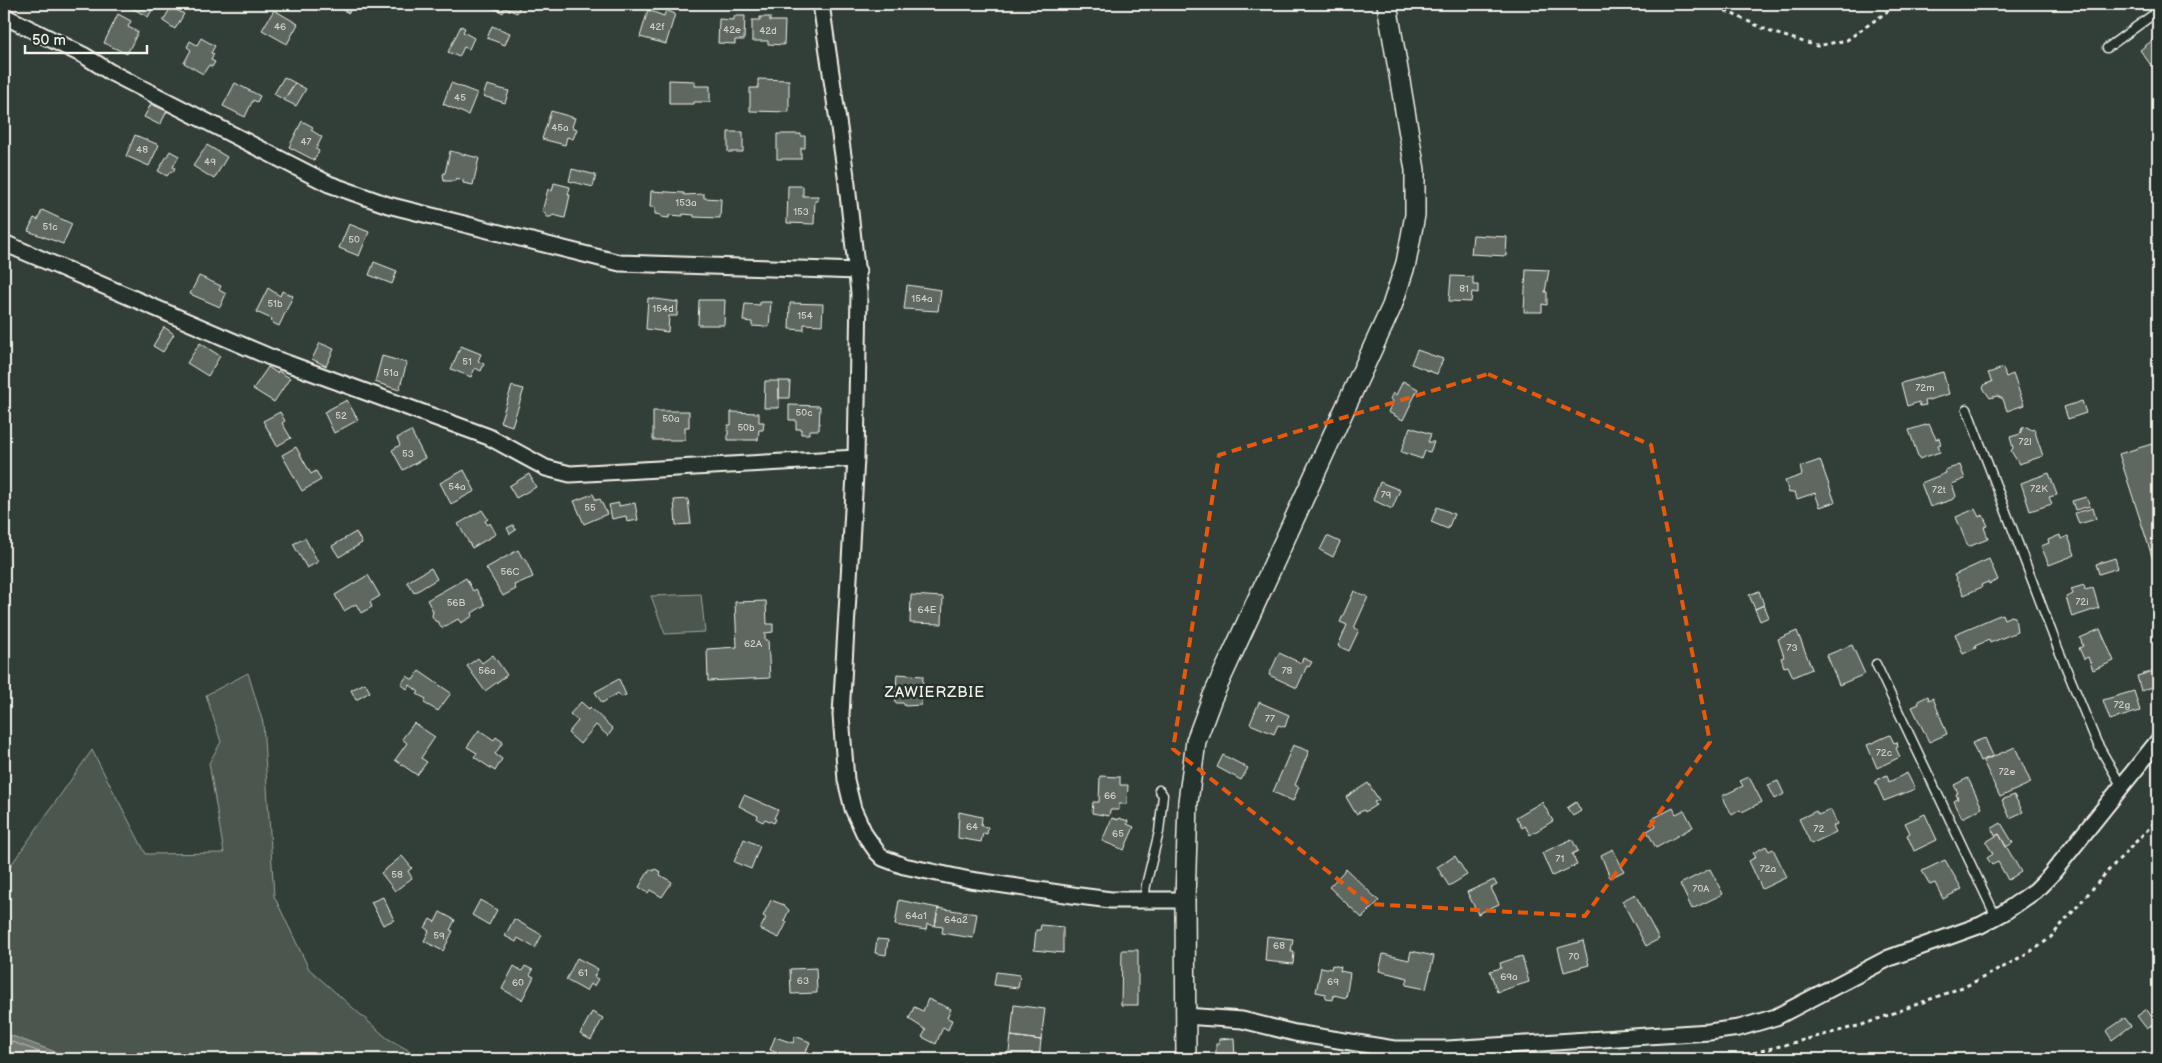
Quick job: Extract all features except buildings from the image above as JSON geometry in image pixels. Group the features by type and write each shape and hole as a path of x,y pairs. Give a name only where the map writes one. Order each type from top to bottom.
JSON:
{"street":[{"path":"821,4 858,272 856,458 841,716 846,780 853,809 865,836 883,858 904,866 970,880 1111,900 1185,900"},
{"path":"1186,1059 1185,900 1188,802 1196,741 1212,698 1392,306 1406,263 1415,216 1415,170 1387,4"},
{"path":"4,16 85,56 110,72 330,184 388,205 620,263 858,272"},
{"path":"4,243 270,357 489,437 546,468 570,474 856,458"},
{"path":"1185,1016 1242,1020 1295,1033 1394,1049 1448,1049 1709,1032 1739,1028 1776,1017 1889,958 1981,924 1996,917 2035,891 2050,876 2158,741"}],"lane":[{"path":"2107,48 2158,11"},
{"path":"1967,409 2097,743 2122,787"},
{"path":"1876,664 1996,917"},
{"path":"1144,901 1146,885 1160,832 1164,795 1159,790"}],"path":[{"path":"1711,4 1771,32 1817,46 1847,40 1898,4"},
{"path":"1730,1059 1862,1025 1968,985 2000,969 2050,938 2106,873 2152,825 2158,822"}],"highlighted area":[{"path":"1488,374 1651,445 1710,742 1585,916 1369,904 1173,749 1219,455"}],"shaded area":[{"path":"701,594 705,632 665,634 651,596"},
{"path":"248,673 263,723 274,896 309,969 387,1038 424,1059 74,1059 4,1033 4,875 92,750 146,854 224,853 209,763 221,742 206,695"}],"water":[{"path":"4,1033 74,1059 4,1059"}],"district":[{"name":"ZAWIERZBIE","path":"935,692"}]}
